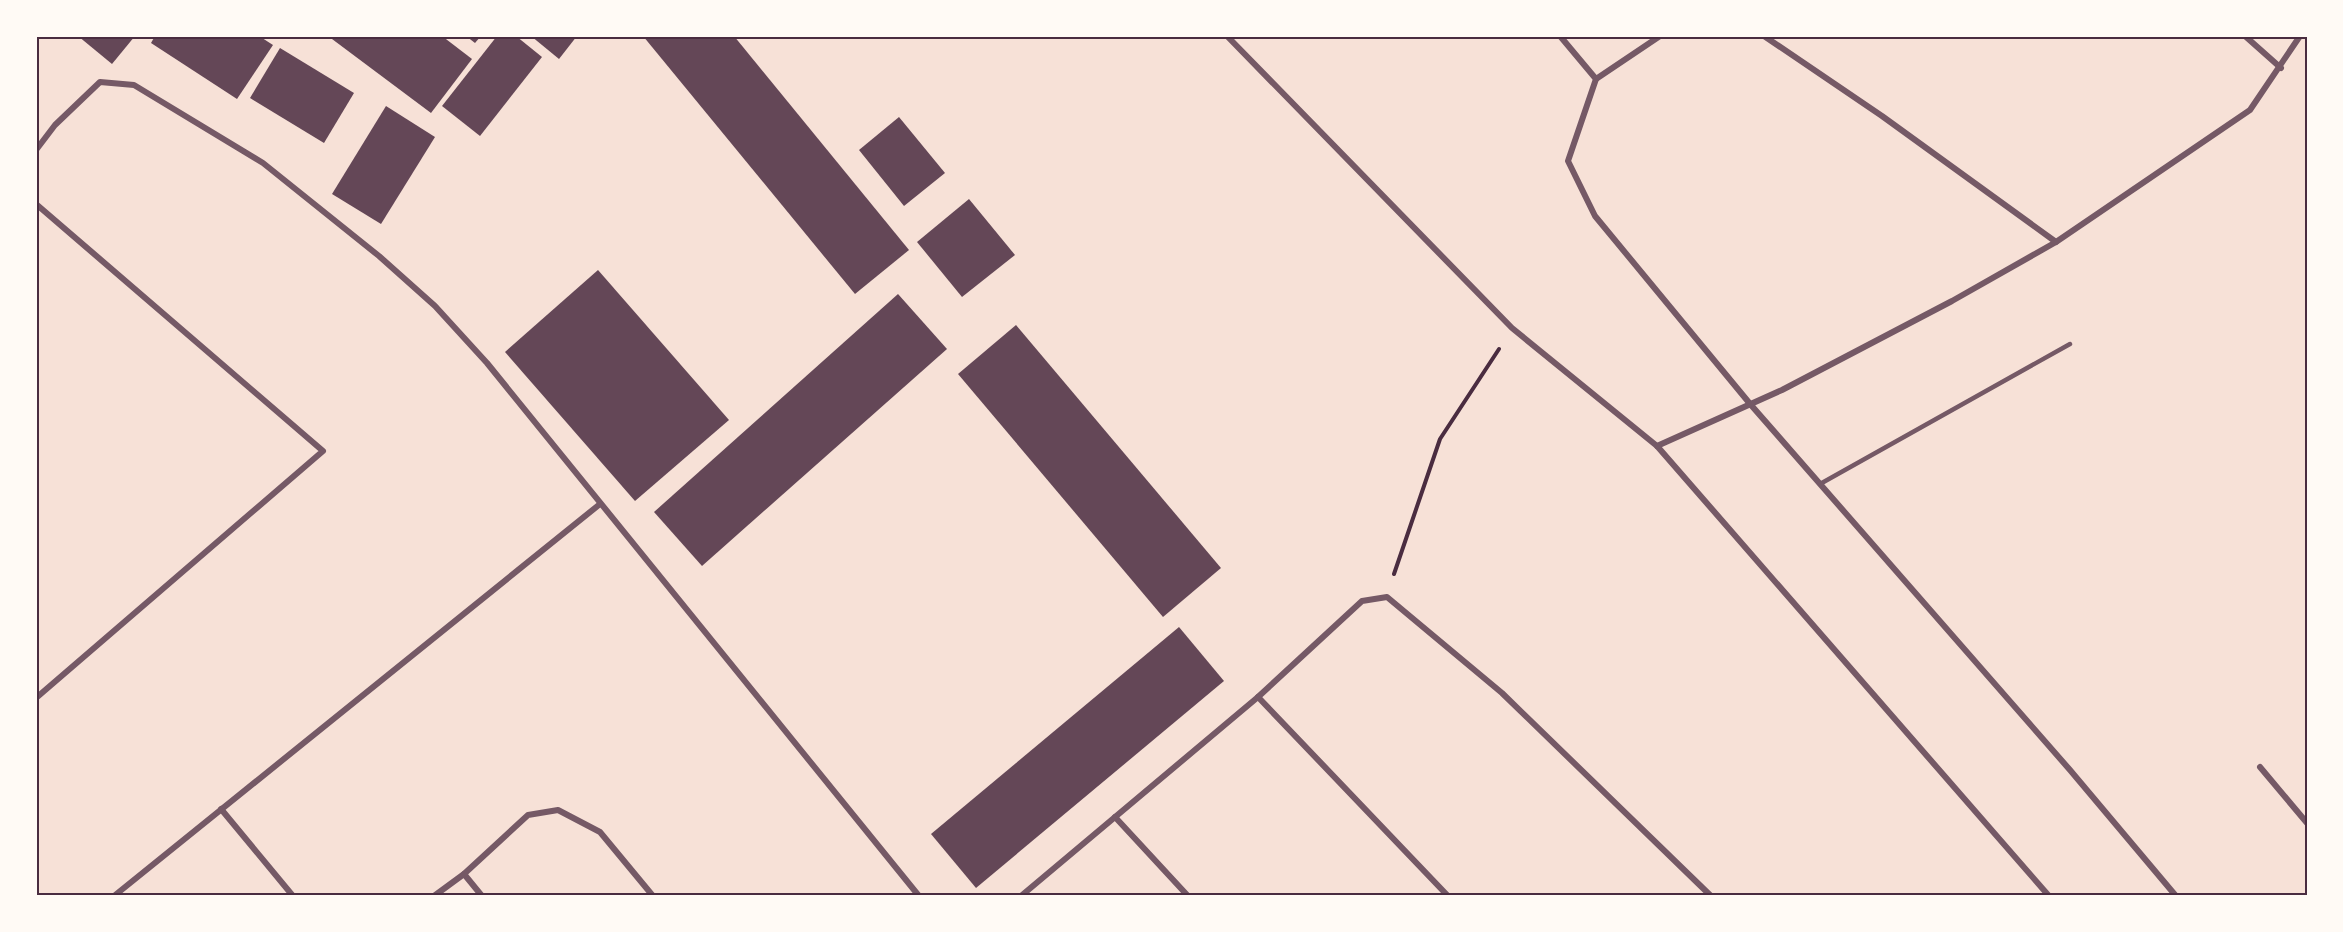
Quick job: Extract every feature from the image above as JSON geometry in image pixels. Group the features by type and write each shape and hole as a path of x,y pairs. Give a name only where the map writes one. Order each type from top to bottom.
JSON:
{"street":[{"path":"1227,36 1512,328 1657,446 2049,896"},
{"path":"1560,36 1596,79"},
{"path":"1660,36 1596,79 1568,161 1595,216 1751,405 2070,770 2176,896"},
{"path":"1764,36 1882,116 2056,242"},
{"path":"2245,36 2280,68"},
{"path":"1657,446 1751,405 1952,301 2056,242 2250,111 2300,36"},
{"path":"36,150 55,125 100,82 135,85 263,163 380,256 435,306 488,363 919,896"},
{"path":"36,204 323,451 36,698"},
{"path":"114,896 600,504"},
{"path":"1021,896 1258,697 1362,601 1387,597 1502,693 1711,896"},
{"path":"1258,697 1448,896"},
{"path":"2260,767 2307,823"},
{"path":"221,809 293,896"},
{"path":"434,896 464,874 528,815 558,810 600,832 653,896"},
{"path":"1115,817 1188,896"},
{"path":"464,874 482,896"}],"lane":[{"path":"1820,484 2070,344"}],"path":[{"path":"1387,597 1440,439 1512,328"}],"building":[{"path":"78,36 135,36 112,64"},
{"path":"155,36 259,36 273,45 237,99 151,43"},
{"path":"328,36 442,36 472,59 431,113"},
{"path":"466,36 481,36 475,43"},
{"path":"497,36 516,36 542,57 480,136 442,106"},
{"path":"531,36 577,36 559,59"},
{"path":"643,36 734,36 909,250 855,294"},
{"path":"280,48 354,93 324,143 250,98"},
{"path":"386,106 435,137 381,224 332,194"},
{"path":"899,117 945,173 904,206 859,150"},
{"path":"969,199 1015,255 962,297 917,242"},
{"path":"598,270 729,420 635,501 505,352"},
{"path":"898,294 947,349 702,566 654,512"},
{"path":"1016,325 1221,568 1163,617 958,374"},
{"path":"1179,627 1224,681 976,888 931,834"}]}
